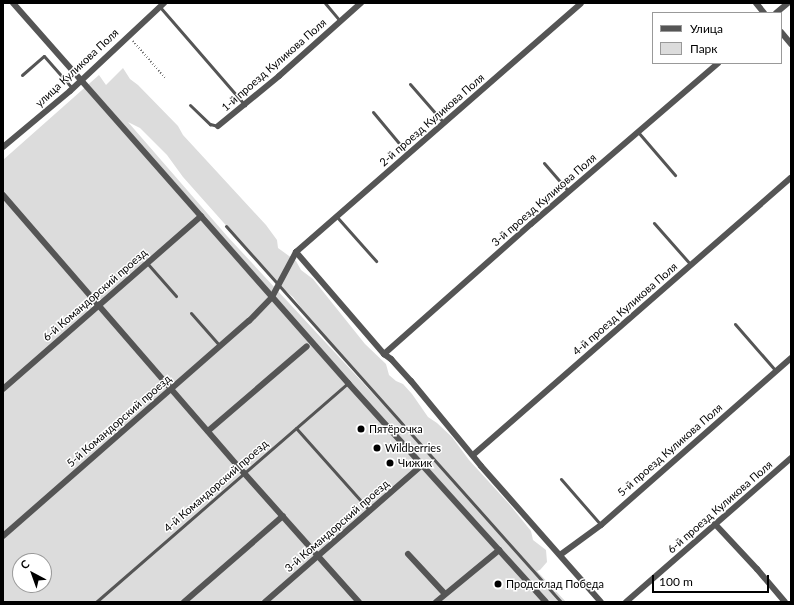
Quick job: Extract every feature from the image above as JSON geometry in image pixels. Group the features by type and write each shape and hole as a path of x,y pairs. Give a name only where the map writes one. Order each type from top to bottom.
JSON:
{"street":[{"path":"13,3 348,383 546,602"},
{"name":"1-й проезд Куликова Поля","path":"218,126 245,105 361,3"},
{"name":"2-й проезд Куликова Поля","path":"296,252 581,3"},
{"path":"756,3 763,12"},
{"path":"777,12 788,3"},
{"name":"улица Куликова Поля","path":"3,147 81,80 162,5"},
{"path":"782,33 791,44"},
{"name":"3-й проезд Куликова Поля","path":"384,354 717,64"},
{"name":"4-й проезд Куликова Поля","path":"473,455 791,178"},
{"path":"3,195 172,388 244,473 359,602"},
{"name":"6-й Командорский проезд","path":"3,389 201,216"},
{"path":"296,252 384,354 391,359 411,381 473,455 601,602"},
{"name":"5-й Командорский проезд","path":"3,536 249,321 272,297 280,285 296,252"},
{"path":"208,431 307,346"},
{"name":"5-й проезд Куликова Поля","path":"560,556 600,525 791,358"},
{"name":"6-й проезд Куликова Поля","path":"630,601 791,458"},
{"name":"3-й Командорский проезд","path":"265,602 422,465"},
{"path":"184,602 283,516"},
{"path":"715,524 757,569 785,602"},
{"path":"436,602 499,550"},
{"path":"408,554 445,594"}],"lane":[{"path":"325,3 340,21"},
{"path":"162,5 245,105"},
{"path":"22,75 44,56 72,88"},
{"path":"410,84 444,123"},
{"path":"190,105 210,124 218,126"},
{"path":"373,112 408,154"},
{"path":"638,132 675,175"},
{"path":"544,163 569,192"},
{"path":"337,217 376,261"},
{"path":"654,223 691,265"},
{"path":"226,226 561,602"},
{"path":"146,263 176,296"},
{"path":"191,313 220,346"},
{"path":"735,324 776,371"},
{"name":"4-й Командорский проезд","path":"96,602 348,383"},
{"path":"296,428 370,511"},
{"path":"561,479 600,525"}],"path":[{"path":"128,35 166,79"}],"green space":[{"path":"123,68 130,79 138,85 178,126 183,135 266,225 277,240 278,248 296,261 301,270 313,279 365,344 386,364 389,375 396,381 403,384 428,417 452,437 469,460 510,505 531,531 533,540 546,550 547,562 540,570 537,571 566,602 3,602 3,160 99,75 106,85","holes":["128,122 140,128 167,155 183,177 279,285 293,297 327,342 389,410 405,424 416,440 227,236"]}],"place":[{"name":"Пятёрочка","path":"361,429"},
{"name":"Wildberries","path":"377,448"},
{"name":"Чижик","path":"390,463"},
{"name":"Продсклад Победа","path":"498,584"}]}
